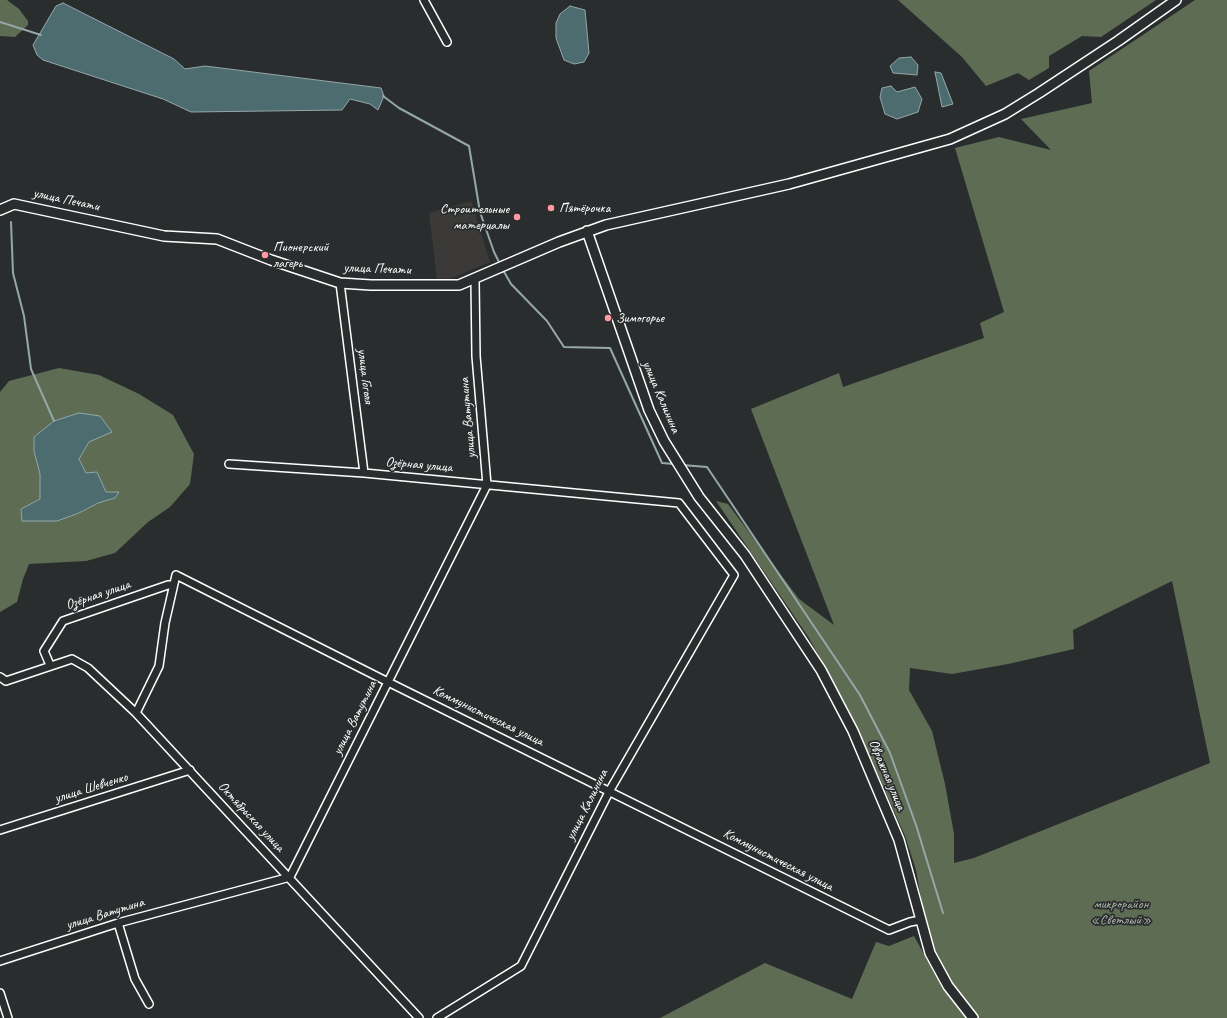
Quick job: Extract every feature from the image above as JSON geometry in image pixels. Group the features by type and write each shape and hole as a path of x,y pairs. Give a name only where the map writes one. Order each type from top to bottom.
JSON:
{"street":[{"path":"424,0 448,42"},
{"name":"улица Печати","path":"0,210 14,204 164,236 216,239 340,283 372,285 459,285 475,280 587,231 625,220 699,205 796,182 950,138 1005,114 1118,41 1176,0"},
{"name":"улица Калинина","path":"587,231 617,322 652,416 664,441 699,497 745,555"},
{"name":"улица Ватутина","path":"0,961 118,922 290,877 487,485 476,356 475,280"},
{"name":"улица Гоголя","path":"340,283 364,473"},
{"name":"Озёрная улица","path":"229,464 364,473 679,503 734,575"},
{"name":"Овражная улица","path":"745,555 821,670 853,731 899,840 930,953 948,986 973,1018"},
{"name":"Коммунистическая улица","path":"173,586 176,574 388,682 610,790 889,930 910,922 921,920"},
{"name":"улица Калинина","path":"437,1018 521,966 610,790 734,575"},
{"name":"Озёрная улица","path":"50,665 44,651 63,621 168,585 173,586"},
{"path":"136,713 159,666 164,623 173,586"},
{"name":"Октябрьская улица","path":"50,665 72,659 88,668 136,713 290,877 419,1018"},
{"path":"0,677 6,681 50,665"},
{"name":"улица Шевченко","path":"0,830 190,770"},
{"path":"118,922 135,979 150,1004"},
{"path":"0,994 8,1018"}],"shaded area":[{"path":"471,201 490,262 452,278 437,279 429,213"}],"green space":[{"path":"0,0 7,0 19,9 28,21 28,25 15,37 0,36"},
{"path":"898,0 1156,0 1101,37 1082,36 1049,56 1049,68 1029,80 1018,73 986,86 962,57"},
{"name":"микрорайон «Светлый»","path":"1195,0 1227,0 1227,1018 979,1018 931,955 916,870 905,836 856,725 809,638 716,501 728,504 799,599 834,625 751,409 839,373 843,387 984,338 980,323 1004,312 955,148 999,137 1051,150 1021,119 1092,103 1089,71","holes":["1172,581 1210,763 974,858 954,863 954,834 945,784 932,731 909,690 910,668 952,674 1008,664 1074,649 1073,630"]},
{"path":"59,368 99,375 139,394 173,415 194,454 190,484 170,507 148,522 115,553 86,561 29,564 23,579 17,602 0,612 0,392 9,381","holes":["79,413 111,432 89,442 79,459 86,474 97,472 106,492 115,498 98,503 79,513 57,521 42,520 21,509 40,499 40,474 34,451 34,437 54,421"]},
{"path":"914,936 942,987 966,1018 660,1018 765,963 852,999 876,942 889,946"}],"water":[{"path":"63,3 174,59 185,69 205,66 381,88 384,96 378,110 370,104 350,99 342,110 191,112 163,99 43,60 37,55 33,45 56,6"},
{"path":"570,6 585,10 589,53 584,62 574,64 564,60 556,38 556,23 560,14"},
{"path":"911,57 918,65 917,75 893,73 890,66 899,58"},
{"path":"935,72 941,73 953,104 942,107"},
{"path":"891,86 897,92 915,87 922,99 918,112 897,119 885,114 880,97 882,88"},
{"path":"79,413 100,416 112,432 89,442 79,459 86,473 97,472 106,492 119,492 115,498 98,503 79,513 57,521 22,521 21,509 40,499 40,474 34,451 34,437 54,421"}],"waterway":[{"path":"0,22 41,35"},
{"path":"383,96 399,108 469,146 480,212 494,252 500,264"},
{"path":"11,222 13,273 24,316 31,369 54,421"},
{"path":"503,270 511,284 547,321 564,347 610,348 662,463 674,464"},
{"path":"682,465 707,467 860,695 890,753 916,825 943,913"}],"place":[{"name":"Пятёрочка","path":"551,208"},
{"name":"Строительные материалы","path":"517,217"},
{"name":"Пионерский лагерь","path":"265,255"},
{"name":"Зимогорье","path":"608,318"}]}
